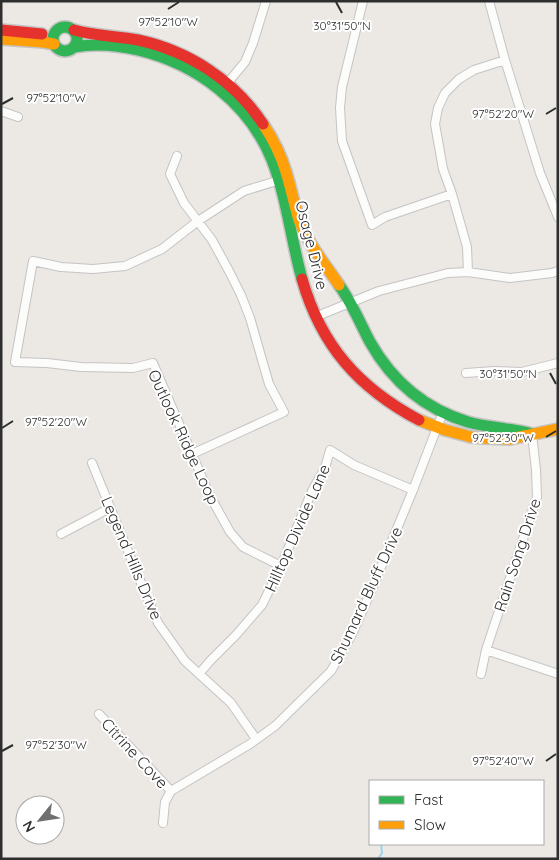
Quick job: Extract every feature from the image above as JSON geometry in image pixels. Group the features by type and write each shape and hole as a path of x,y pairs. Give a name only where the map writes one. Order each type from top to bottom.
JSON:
{"street":[{"path":"224,87 245,62 266,1"},
{"path":"363,1 342,87 340,108 342,141 372,225 385,217 452,194"},
{"path":"489,1 540,173 558,217"},
{"path":"62,26 67,26 74,30 78,40 74,47 71,50 60,50 54,39 55,31 62,26"},
{"path":"1,30 54,39"},
{"name":"Osage Drive","path":"74,30 87,34 142,41 165,48 198,62 224,87 256,112 267,128 282,159 283,178 301,278 315,317 336,352 364,383 390,403 423,423 456,434 486,439 510,439 543,433 558,428"},
{"path":"1,39 54,39"},
{"name":"Osage Drive","path":"74,47 84,45 139,50 169,59 224,87"},
{"path":"468,272 467,247 452,194 442,169 435,124 438,108 445,93 459,79 474,70 505,60"},
{"path":"1,111 18,117"},
{"path":"177,156 170,174 184,203 212,240 241,295 250,318 269,384 284,412 192,454"},
{"path":"198,221 244,191 283,178"},
{"name":"Osage Drive","path":"283,178 312,247 351,303 371,344 392,374 425,402 443,412 483,426 522,430 532,434"},
{"name":"Outlook Ridge Loop","path":"198,221 162,248 125,266 61,267 33,261 15,362 82,367 133,368 153,364 210,496 230,532 243,547 281,566"},
{"path":"315,317 378,291 448,273 468,272 510,278 552,273 558,270"},
{"path":"466,373 522,372 558,364"},
{"name":"Shumard Bluff Drive","path":"171,791 274,726 331,671 351,636 413,490 443,412"},
{"name":"Rain Song Drive","path":"481,674 486,650 537,497 532,434"},
{"name":"Hilltop Divide Lane","path":"200,674 262,605 281,566 312,491 325,468 330,450 354,465 413,490"},
{"name":"Legend Hills Drive","path":"92,463 158,623 185,660 231,703 256,739"},
{"path":"61,534 110,508"},
{"path":"486,650 558,674"},
{"name":"Citrine Cove","path":"99,714 171,791"},
{"path":"163,823 166,802 171,791"}],"waterway":[{"path":"378,859 382,853 381,845"}],"traffic: fast":[{"path":"65,27 74,30 77,39 74,48 65,51 56,48 53,39 56,30 65,27"},
{"path":"74,47 90,45 114,46 160,56 200,76 235,104 262,139 272,160 285,204 302,279"},
{"path":"339,285 379,356 399,381 411,392 438,410 468,422 532,434"}],"traffic: slow":[{"path":"1,39 54,44"},
{"path":"263,124 282,159 303,229 312,246 339,285"},
{"path":"419,420 445,430 471,437 484,438 510,439 558,429"}],"traffic: jam":[{"path":"1,30 42,34"},
{"path":"74,30 138,40 157,45 193,60 225,81 252,108 263,124"},
{"path":"302,279 320,325 345,363 378,394 419,420"}]}
